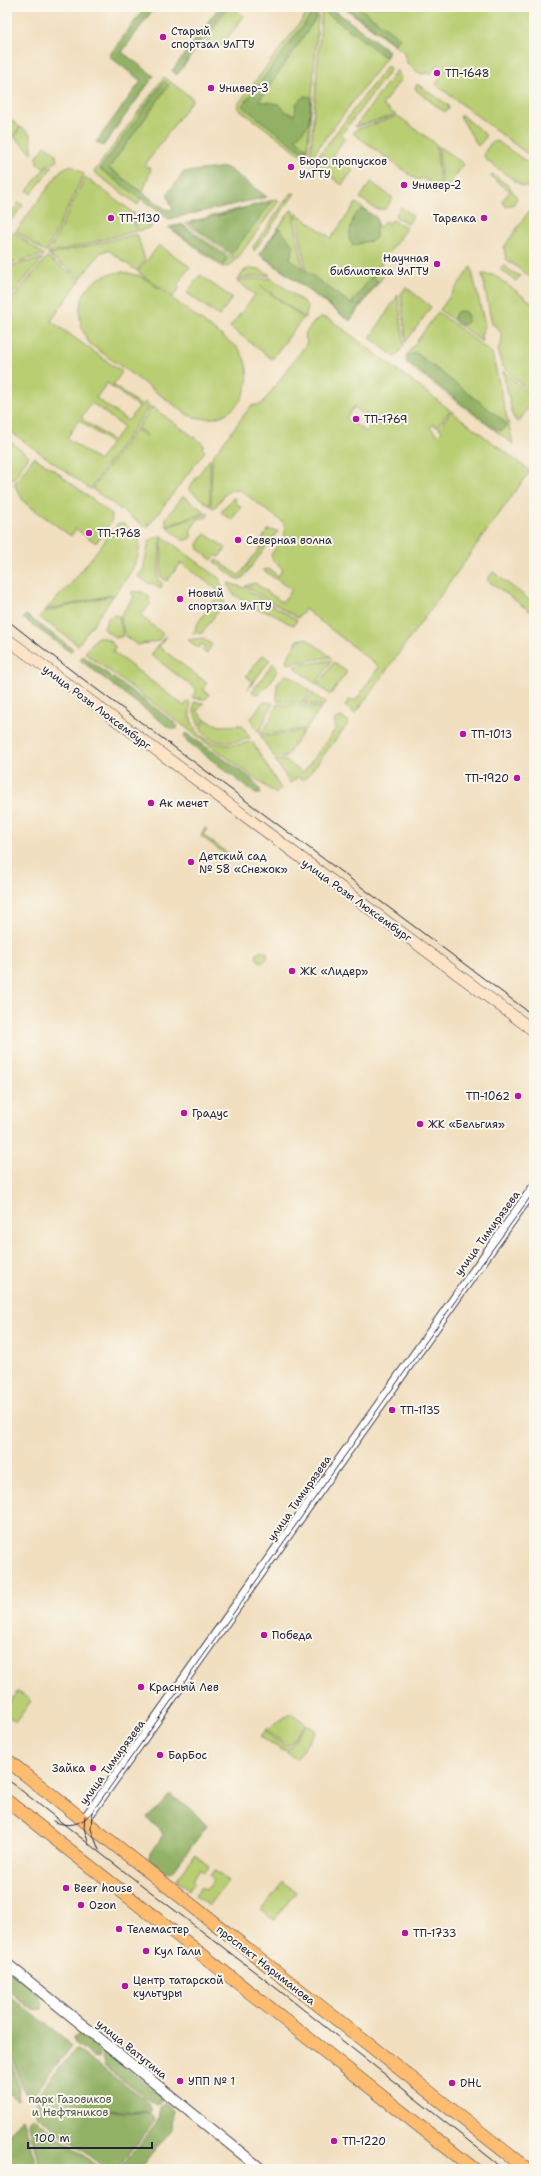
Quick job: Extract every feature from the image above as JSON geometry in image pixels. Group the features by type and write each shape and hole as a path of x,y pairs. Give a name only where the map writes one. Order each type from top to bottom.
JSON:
{"main road":[{"name":"улица Розы Люксембург","path":"7,640 534,1031"},
{"name":"проспект Нариманова","path":"7,1760 527,2169"},
{"path":"7,1801 474,2169"}],"street":[{"name":"улица Тимирязева","path":"84,1821 319,1491 402,1370 534,1188"},
{"name":"улица Ватутина","path":"7,1964 261,2169"}],"green space":[{"path":"145,7 155,7 122,52 154,76 103,146 96,142 141,81 109,56"},
{"path":"219,7 227,7 177,75 172,71"},
{"path":"229,7 232,7 244,16 219,49 205,39"},
{"path":"312,7 319,7 307,159 239,109 238,104"},
{"path":"317,7 315,20 259,101 279,104 286,112 295,115 296,104 304,96 311,97 309,124 296,139 306,148 305,154 242,106"},
{"path":"322,7 388,55 310,159"},
{"path":"325,7 330,7 389,51 385,57 324,11"},
{"path":"343,7 534,7 534,159 436,84 446,70 438,64 430,74 421,74 408,65 403,51"},
{"path":"345,7 358,7 400,38 395,44"},
{"path":"387,66 391,69 341,135 345,138 333,155 353,170 342,185 313,163"},
{"path":"397,70 401,79 382,105 396,115 355,127"},
{"path":"164,77 193,99 145,165 151,169 138,205 94,172"},
{"path":"164,81 169,85 109,168 165,209 173,210 167,194 184,172 226,167 267,197 169,219 100,169"},
{"path":"417,84 448,105 449,109 443,111 416,90 415,88"},
{"path":"398,116 436,144 441,192 438,189 435,194 427,188 430,183 423,178 417,180 353,133 355,130"},
{"path":"460,116 463,116 485,134 485,138 478,146"},
{"path":"7,117 20,127 13,136 7,133"},
{"path":"21,127 30,134 33,154 14,137"},
{"path":"497,141 534,167 534,183 531,187 522,186 485,159 484,153 491,143"},
{"path":"45,146 54,152 57,159 56,162 42,167 37,164 37,157"},
{"path":"438,146 464,164 443,193"},
{"path":"71,165 84,174 46,253 16,231 61,170"},
{"path":"53,166 31,194 27,191 44,169"},
{"path":"492,174 509,186 517,198 514,204 506,207 502,201 510,191 491,177"},
{"path":"85,177 130,210 136,231 48,254"},
{"path":"371,182 393,198 385,209 376,209 360,198"},
{"path":"295,193 254,251 253,247 290,194"},
{"path":"276,199 279,201 237,259 185,223"},
{"path":"19,202 23,205 10,222 7,218"},
{"path":"272,202 232,253 189,223"},
{"path":"356,203 377,219 377,225 380,227 385,221 389,224 392,220 407,227 379,267 376,266 373,272 377,277 382,271 385,274 350,321 310,292 296,213 331,238"},
{"path":"401,207 413,216 408,224 395,216"},
{"path":"363,209 377,218 376,238 372,241 353,246 349,239 351,226 356,214"},
{"path":"291,210 293,211 307,289 259,254"},
{"path":"529,211 534,214 534,280 506,259 504,247"},
{"path":"132,212 152,227 138,231"},
{"path":"182,224 235,261 230,266 222,267 168,227"},
{"path":"181,225 227,258 223,265 171,228"},
{"path":"279,228 294,246 290,259 351,304 372,276 378,281 349,320 260,254"},
{"path":"14,232 44,255 7,264 7,242"},
{"path":"137,234 145,260 137,271 108,250 100,253 81,278 48,255"},
{"path":"159,245 190,267 177,285 180,287 173,297 138,272"},
{"path":"47,257 80,280 51,321 122,372 113,385 142,406 145,402 150,406 90,489 7,429 7,305","holes":["107,383 139,407 128,421 96,398","92,403 124,427 113,441 81,418","79,420 111,443 99,461 67,438"]},
{"path":"43,258 7,301 7,267"},
{"path":"504,264 509,270 520,276 516,281 500,269"},
{"path":"471,267 485,325 481,335 482,342 440,310"},
{"path":"251,268 259,269 270,275 239,278 244,271"},
{"path":"123,272 140,276 149,281 238,348 245,362 248,376 245,390 239,402 230,411 218,417 204,419 188,415 90,344 83,332 80,320 80,308 83,297 89,287 97,280 109,274"},
{"path":"482,274 494,275 534,304 534,397 502,366 498,349 502,338 500,331 492,324"},
{"path":"200,275 232,298 219,316 187,293"},
{"path":"271,278 305,303 308,309 305,318 261,286 303,318 272,359 230,327 255,295 236,280"},
{"path":"406,287 431,307 406,342 401,294"},
{"path":"398,295 404,345 395,357 370,338"},
{"path":"461,311 466,313 468,318 466,323 461,325 456,323 454,318 456,313"},
{"path":"438,312 492,353 513,444 406,363 406,356"},
{"path":"322,317 331,320 450,410 437,427 433,424 430,428 438,435 442,431 439,428 451,411 530,471 355,714 345,706 349,700 356,700 379,667 305,609 298,618 245,586 255,583 282,602 292,590 263,570 269,569 278,576 283,569 273,561 271,555 285,534 284,523 240,490 228,491 214,508 211,507 212,457 251,406 262,404 307,343 305,334 314,322","holes":["354,407 374,421 366,432 346,418"]},
{"path":"416,353 503,420 506,425 503,430 497,430 408,362 408,355"},
{"path":"503,371 534,399 518,423 513,417"},
{"path":"152,407 202,443 204,445 202,448 205,451 150,524 146,522 150,525 147,528 92,489 136,429 146,436 147,435 137,428"},
{"path":"7,439 29,456 13,480 7,476"},
{"path":"34,457 54,470 111,514 112,520 96,543 76,529 71,536 24,502 14,484"},
{"path":"210,459 210,506 188,489"},
{"path":"183,496 205,512 166,526 166,518"},
{"path":"233,498 235,498 236,503 241,507 231,520 221,512"},
{"path":"207,513 209,515 207,517 198,519 190,531 192,536 188,540 182,540 167,527"},
{"path":"118,524 124,524 137,534 139,550 134,566 115,594 45,610 71,584"},
{"path":"268,530 278,531 267,546 261,540"},
{"path":"205,534 226,548 219,557 216,555 212,560 199,550 198,544"},
{"path":"161,535 158,581 162,583 161,589 150,583 149,584 138,576 143,570 149,541"},
{"path":"162,536 219,578 222,587 219,591 181,563 167,581 161,577"},
{"path":"262,545 266,547 242,579 237,579 214,562 216,559 239,576"},
{"path":"493,572 534,603 534,614 487,580"},
{"path":"228,583 242,587 297,620 294,625 272,613 252,608 232,593"},
{"path":"223,588 224,603 202,633 192,634 196,629 195,627"},
{"path":"131,592 143,592 150,598 148,601 151,603 141,616 163,634 158,641 137,645 125,636 120,616 134,597"},
{"path":"114,595 78,645 39,617 44,612"},
{"path":"26,615 73,649 70,652 23,618"},
{"path":"114,615 119,616 123,636 116,638 104,628 108,618"},
{"path":"166,635 159,647 207,683 203,690 210,695 206,699 193,698 192,697 197,690 151,655"},
{"path":"97,637 102,637 110,641 115,647 113,652 184,706 188,701 190,703 190,716 194,726 200,734 208,740 218,744 229,745 252,741 281,789 276,794 85,653"},
{"path":"203,638 212,645 206,654 202,650 205,646 201,644 198,648 188,640"},
{"path":"306,638 331,657 287,664 286,660 298,640"},
{"path":"263,655 270,660 248,689 252,681 246,676"},
{"path":"83,656 174,722 178,726 177,729 171,729 80,660"},
{"path":"332,660 316,684 294,667 295,666"},
{"path":"334,662 347,672 330,695 318,685"},
{"path":"273,663 277,668 269,684 259,693 256,694 252,692"},
{"path":"285,675 291,676 310,691 302,704 277,701 277,684"},
{"path":"312,693 325,703 323,706 304,704"},
{"path":"194,702 204,703 197,711 205,719 199,726 194,712"},
{"path":"263,702 273,703 259,733 250,719"},
{"path":"277,704 321,708 306,729 260,735 270,720"},
{"path":"341,717 348,721 347,725 304,780 298,777 290,783 275,760 286,761 303,773 336,728 334,720"},
{"path":"206,720 220,726 242,725 250,738 236,742 216,741 205,734 200,728"},
{"path":"304,731 285,758 274,757 261,737"},
{"path":"186,733 251,778 260,790 261,794 256,794 187,741 184,737"},
{"path":"205,828 207,829 203,835 230,855 229,857 201,836"},
{"path":"262,950 266,952 268,956 266,960 262,962 258,960 256,956 258,952"},
{"path":"18,1691 31,1701 16,1722 7,1715 7,1705"},
{"path":"291,1713 306,1724 288,1746 266,1730"},
{"path":"307,1724 316,1731 296,1759 286,1752"},
{"path":"265,1731 287,1748 284,1751 260,1737"},
{"path":"170,1795 191,1809 207,1826 172,1872 168,1873 148,1858 163,1835 162,1832 147,1817 160,1807"},
{"path":"195,1855 209,1866 204,1872 200,1869 192,1880 195,1883 189,1890 176,1880"},
{"path":"214,1870 228,1881 209,1906 195,1895 201,1887 206,1890 214,1880 210,1876"},
{"path":"283,1882 296,1892 274,1920 261,1910"},
{"path":"7,1969 30,1987 40,1998 42,2009 33,2010 7,1990"},
{"path":"7,1994 65,2039 71,2046 33,2096 25,2092 21,2086 7,2031"},
{"path":"79,2035 89,2037 99,2053 98,2059 94,2058 75,2043 74,2037"},
{"path":"7,2040 19,2089 18,2100 7,2092"},
{"name":"парк Газовиков и Нефтяников","path":"76,2049 149,2103 152,2110 149,2112 38,2107 36,2104 39,2094 71,2053"},
{"path":"104,2051 159,2093 162,2097 161,2101 157,2103 150,2101 105,2067 102,2058"},
{"path":"164,2103 173,2110 172,2129 140,2169 120,2169 156,2124 160,2115 160,2106"},
{"path":"39,2109 150,2113 155,2121 118,2168 106,2169 37,2115 36,2112"},
{"path":"33,2117 100,2169 40,2169 28,2122"},
{"path":"22,2119 25,2124 37,2169 7,2169 7,2136"}],"tram line":[{"path":"7,620 67,667 534,1016"},
{"path":"53,1821 70,1825 84,1819 93,1811 534,1192"},
{"path":"7,1779 104,1856 285,1995 504,2169"},
{"path":"92,1812 91,1829 99,1850"},
{"path":"85,1816 84,1828 89,1845"}],"place":[{"name":"Старый спортзал УлГТУ","path":"163,37"},
{"name":"ТП-1648","path":"437,73"},
{"name":"Универ-3","path":"211,88"},
{"name":"Бюро пропусков УлГТУ","path":"291,167"},
{"name":"Универ-2","path":"404,185"},
{"name":"ТП-1130","path":"111,218"},
{"name":"Тарелка","path":"484,218"},
{"name":"Научная библиотека УлГТУ","path":"437,264"},
{"name":"ТП-1769","path":"356,419"},
{"name":"ТП-1768","path":"89,533"},
{"name":"Северная волна","path":"238,540"},
{"name":"Новый спортзал УлГТУ","path":"180,599"},
{"name":"ТП-1013","path":"463,734"},
{"name":"ТП-1920","path":"517,778"},
{"name":"Ак мечет","path":"151,803"},
{"name":"Детский сад № 58 «Снежок»","path":"191,862"},
{"name":"ЖК «Лидер»","path":"292,971"},
{"name":"ТП-1062","path":"518,1096"},
{"name":"Градус","path":"184,1113"},
{"name":"ЖК «Бельгия»","path":"420,1124"},
{"name":"ТП-1135","path":"392,1410"},
{"name":"Победа","path":"264,1635"},
{"name":"Красный Лев","path":"141,1687"},
{"name":"БарБос","path":"160,1755"},
{"name":"Зайка","path":"93,1768"},
{"name":"Beer house","path":"66,1888"},
{"name":"Ozon","path":"81,1905"},
{"name":"Телемастер","path":"119,1929"},
{"name":"ТП-1733","path":"405,1933"},
{"name":"Кул Гали","path":"146,1951"},
{"name":"Центр татарской культуры","path":"125,1986"},
{"name":"УПП № 1","path":"180,2081"},
{"name":"DHL","path":"452,2083"},
{"name":"ТП-1220","path":"334,2141"}]}
